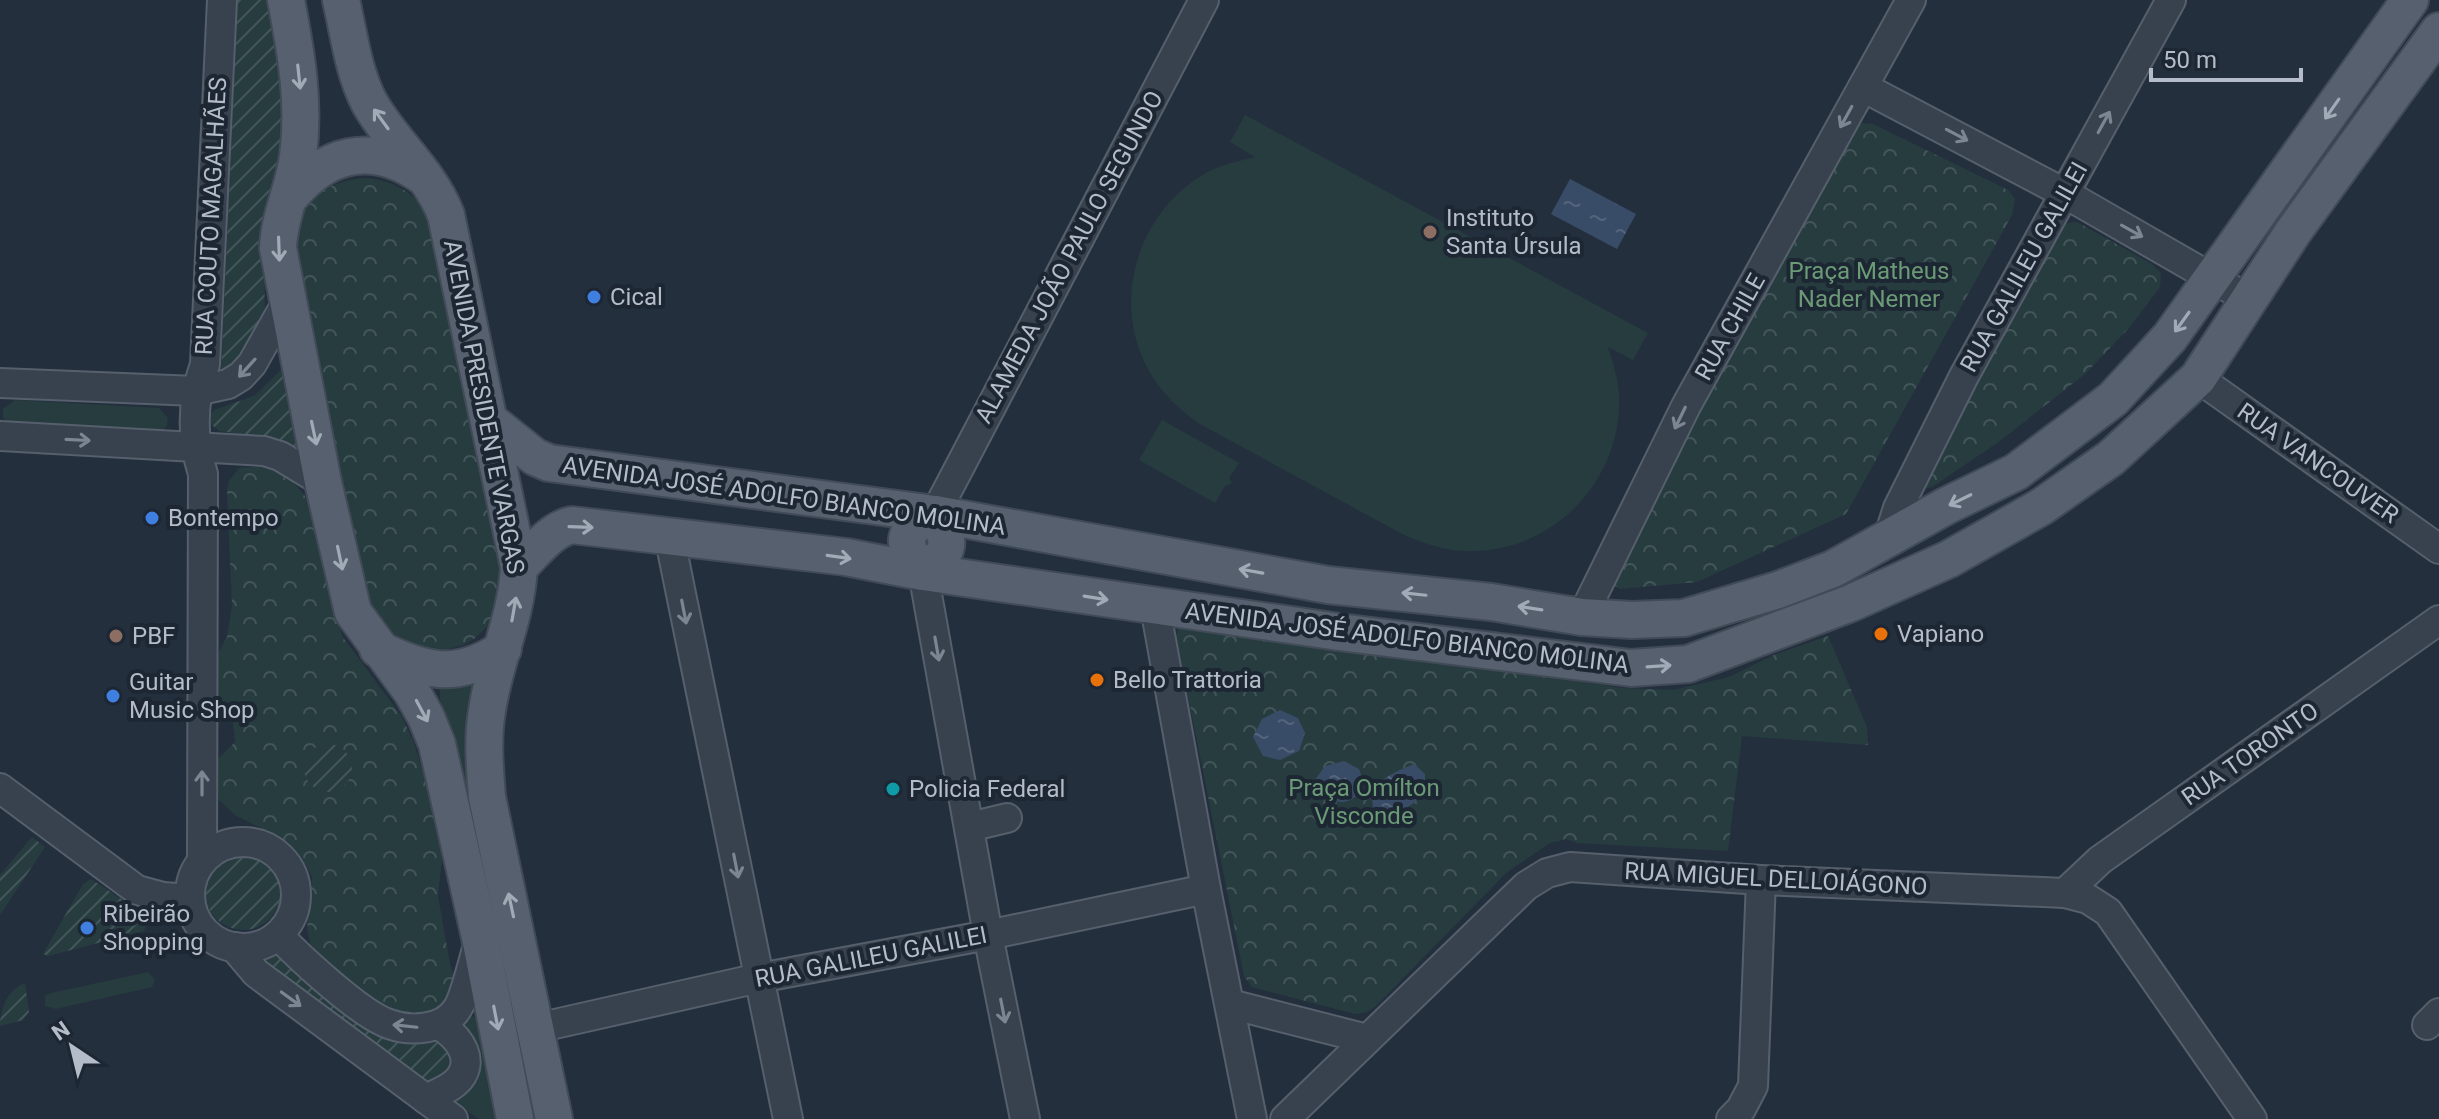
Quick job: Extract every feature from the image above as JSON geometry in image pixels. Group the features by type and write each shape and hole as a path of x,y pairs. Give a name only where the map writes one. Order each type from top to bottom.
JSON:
{"main road":[{"path":"286,0 296,51 302,108 298,158 278,233 278,248 323,482 353,612 412,692 437,744 480,937 515,1119"},
{"name":"AVENIDA PRESIDENTE VARGAS","path":"341,0 357,70 370,104 429,180 446,215 519,567 513,617 487,710 484,753 487,797 554,1119"},
{"name":"AVENIDA JOSÉ ADOLFO BIANCO MOLINA","path":"490,421 535,457 549,463 935,514 1328,585 1491,602 1582,617 1632,620 1684,618 1778,590 1833,569 2016,472 2113,399 2170,337 2410,0"},
{"name":"AVENIDA JOSÉ ADOLFO BIANCO MOLINA","path":"519,567 561,527 572,525 846,557 923,572 1324,630 1631,668 1688,664 1851,603 1949,559 2041,507 2111,458 2198,378 2293,232 2439,31"},
{"path":"289,198 318,168 328,162 357,156 370,155 396,161 429,180"},
{"path":"2016,472 2041,507"},
{"path":"923,572 941,560 947,545 945,529 935,514"},
{"path":"1324,630 1328,585"},
{"path":"377,648 422,668 440,671 474,665 503,649"}],"street":[{"name":"RUA COUTO MAGALHÃES","path":"202,861 203,474 194,446 196,391 205,364 222,0"},
{"name":"ALAMEDA JOÃO PAULO SEGUNDO","path":"935,514 1204,0"},
{"name":"RUA CHILE","path":"1582,617 1686,406 1911,0"},
{"name":"RUA GALILEU GALILEI","path":"1888,539 1898,508 1964,376 2171,0"},
{"path":"1863,87 2064,193 2250,300"},
{"path":"0,383 196,391 228,384 241,376 268,340 287,302"},
{"name":"RUA VANCOUVER","path":"2198,378 2439,549"},
{"path":"0,436 264,451 280,456 323,482"},
{"path":"669,535 788,1119"},
{"path":"923,572 988,935 1025,1119"},
{"path":"1155,607 1252,1119"},
{"name":"RUA TORONTO","path":"2065,893 2100,860 2439,620"},
{"path":"0,788 137,890 163,897 190,899"},
{"path":"969,827 1007,818"},
{"path":"249,842 266,847 280,857 291,871 296,896 289,921 278,935 265,944 250,948 234,947 222,944 202,930 193,915 190,899 195,872 202,861 215,849 232,843 249,842"},
{"name":"RUA MIGUEL DELLOIÁGONO","path":"1285,1119 1526,886 1547,873 1570,867 1761,880 2065,893 2088,899 2108,912 2252,1119"},
{"path":"1731,1119 1741,1109 1753,1086 1761,880"},
{"name":"RUA GALILEU GALILEI","path":"537,1028 759,978 988,935 1206,889"},
{"path":"278,935 304,961 370,1013 388,1024 410,1028 439,1025 458,1009 480,937"},
{"path":"234,947 256,973 453,1119"},
{"path":"1230,1004 1367,1039"},
{"path":"426,1099 457,1082 466,1064 461,1043 453,1033 439,1025"}],"green space":[{"path":"238,0 273,0 289,131 264,252 265,320 256,342 232,366 221,371"},
{"path":"1245,115 1648,333 1633,360 1608,347 1619,395 1617,425 1610,454 1579,504 1557,523 1531,538 1503,547 1463,551 1428,544 1402,534 1198,423 1158,385 1137,342 1132,314 1132,286 1138,258 1149,232 1164,209 1184,188 1214,169 1255,157 1230,142"},
{"name":"Praça Matheus Nader Nemer","path":"1862,123 1873,124 2008,190 2015,199 2012,215 1846,514 1697,582 1620,589 1610,583 1610,570 1853,131"},
{"path":"362,178 399,187 428,212 505,560 493,621 474,639 438,652 401,646 360,599 291,267 296,229 304,208 325,189"},
{"path":"2077,222 2152,264 2161,273 2160,287 2129,328 2086,373 2000,441 1932,487 1918,490 2062,224"},
{"path":"284,367 302,448 261,437 220,431 210,424 214,410 254,396"},
{"path":"15,400 159,408 168,418 167,426 160,433 9,425 3,417 3,409"},
{"path":"1162,420 1239,463 1229,478 1232,483 1224,487 1215,503 1139,460"},
{"path":"269,466 293,482 311,503 342,636 402,717 425,779 442,858 438,896 450,964 457,984 454,999 427,1016 382,1011 319,955 310,943 307,928 312,877 306,865 285,840 235,815 214,795 215,762 235,742 233,723 214,688 216,657 227,637 232,606 227,490 229,481 239,468"},
{"name":"Praça Omílton Visconde","path":"1187,624 1622,688 1673,690 1729,677 1774,655 1828,636 1867,727 1868,745 1742,736 1728,851 1578,843 1566,839 1550,843 1507,872 1376,1006 1367,1012 1355,1014 1252,987 1244,976 1176,636 1179,627"},
{"path":"475,680 540,1119 531,1119 452,743 440,700 440,686"},
{"path":"328,744 345,751 352,768 345,785 328,792 311,785 304,768 311,751"},
{"path":"32,837 45,847 0,915 0,875"},
{"path":"236,854 250,854 264,860 275,871 281,892 278,907 270,919 250,930 236,930 222,924 211,913 205,899 205,885 211,871 222,860"},
{"path":"91,879 150,918 144,931 48,956 43,954 83,884"},
{"path":"269,953 279,955 445,1041 457,1069 430,1083 420,1081 261,961"},
{"path":"148,972 155,980 152,987 56,1009 45,1006 45,996 51,993"},
{"path":"25,983 29,1012 23,1020 0,1026 6,1001 14,990"},
{"path":"469,1015 477,1018 499,1119 479,1119 456,1104 455,1096 477,1054 473,1035 463,1032 462,1024"}],"water":[{"path":"1570,179 1636,214 1617,249 1551,214"},
{"path":"1280,710 1298,718 1305,733 1299,751 1280,760 1263,756 1253,737 1262,719"},
{"path":"1344,761 1359,769 1364,784 1352,799 1339,802 1325,795 1315,780 1325,766"},
{"path":"1414,764 1425,774 1425,793 1403,810 1375,814 1373,795 1376,788 1388,776"}],"place":[{"name":"Instituto Santa Úrsula","path":"1430,232"},
{"name":"Cical","path":"594,297"},
{"name":"Bontempo","path":"152,518"},
{"name":"Vapiano","path":"1881,634"},
{"name":"PBF","path":"116,636"},
{"name":"Bello Trattoria","path":"1097,680"},
{"name":"Guitar Music Shop","path":"113,696"},
{"name":"Policia Federal","path":"893,789"},
{"name":"Ribeirão Shopping","path":"87,928"}]}
